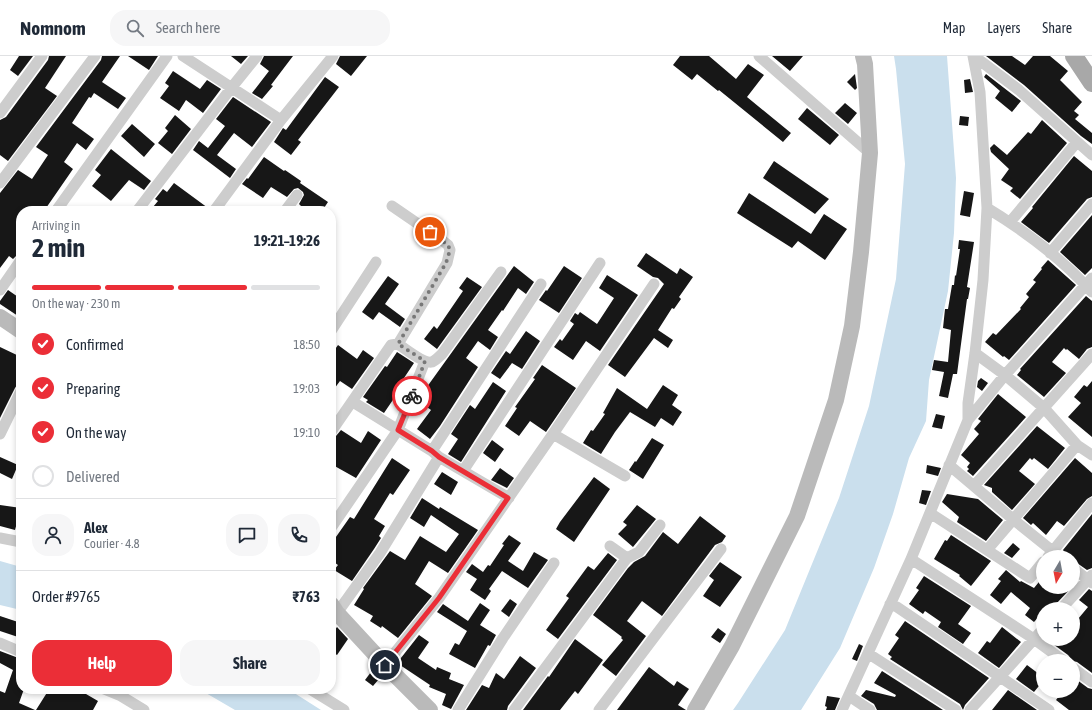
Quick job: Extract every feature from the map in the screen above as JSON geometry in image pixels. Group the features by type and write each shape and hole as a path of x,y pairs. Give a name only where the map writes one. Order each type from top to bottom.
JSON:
{"main road":[{"path":"1074,56 1092,83"}],"street":[{"path":"0,113 42,56"},
{"path":"0,183 95,56"},
{"path":"60,206 167,56"},
{"path":"141,206 257,56"},
{"path":"218,206 281,120 333,56"},
{"path":"759,56 870,153"},
{"path":"695,710 732,646 797,516 836,400 853,318 870,153 865,64 863,56"},
{"path":"973,56 1019,90 1092,155"},
{"path":"968,420 968,403 976,353 983,280 987,208 980,92 973,56"},
{"path":"189,58 281,120"},
{"path":"1010,222 1077,142"},
{"path":"289,206 297,195"},
{"path":"1050,253 1092,204"},
{"path":"392,206 448,245 450,250 446,263 398,344"},
{"path":"842,710 869,654 911,559 968,420 1005,375 1090,285 1010,222 987,208"},
{"path":"336,323 376,262"},
{"path":"463,471 600,263"},
{"path":"0,290 16,267"},
{"path":"336,425 391,345 398,344 425,361 431,362 436,360 442,354 501,272"},
{"path":"336,606 380,553 435,454 541,284"},
{"path":"385,665 439,598 553,434 654,284"},
{"path":"0,317 16,328"},
{"path":"976,353 1044,408 1078,445 1092,455"},
{"path":"974,486 1092,354"},
{"path":"336,521 398,430 425,361"},
{"path":"0,434 16,401"},
{"path":"352,402 508,498"},
{"path":"553,434 625,476"},
{"path":"987,550 1078,445"},
{"path":"949,465 1047,550"},
{"path":"1057,550 1092,503"},
{"path":"930,513 1030,578 1036,571"},
{"path":"514,710 627,558 639,552 660,525"},
{"path":"0,538 16,541"},
{"path":"610,546 627,558"},
{"path":"599,710 721,549"},
{"path":"911,559 1034,639 1054,654"},
{"path":"458,710 503,638 554,563"},
{"path":"1068,602 1091,579 1080,572"},
{"path":"890,604 1000,676 1048,710"},
{"path":"336,610 385,665 430,710"},
{"path":"970,710 1034,639"},
{"path":"0,643 16,650"},
{"path":"869,654 956,710"},
{"path":"1080,673 1092,682"},
{"path":"116,694 144,710"},
{"path":"318,694 344,710"},
{"path":"849,696 870,710"}],"water":[{"path":"894,56 947,56 956,178 954,233 948,291 929,380 926,421 909,458 893,514 874,568 840,648 801,710 733,710 785,630 839,498 869,406 896,279 905,164"},
{"path":"0,561 16,566 16,609 0,605"},
{"path":"208,694 296,694 321,710 235,710"}],"building":[{"path":"19,56 33,56 18,76 10,70"},
{"path":"49,56 66,56 45,88 57,96 8,161 0,155 0,120 6,117 48,60"},
{"path":"102,56 120,56 102,82 126,98 118,109 94,93 91,98 89,97 72,123 94,139 86,150 77,143 64,162 73,169 47,206 16,206 16,256 13,259 9,256 0,268 0,193 18,170 32,179 48,155 36,147 101,60"},
{"path":"128,56 158,56 149,70"},
{"path":"231,56 248,56 241,64"},
{"path":"264,56 293,56 271,85 273,86 262,99 252,93 269,71 260,64"},
{"path":"340,56 367,56 351,76 336,64"},
{"path":"680,56 709,56 736,79 748,64 764,75 747,97 791,133 783,142 697,74 692,80 673,65"},
{"path":"772,56 803,56 790,71"},
{"path":"986,56 1012,56 1025,65 1033,56 1050,56 1068,71 1060,80 1082,102 1074,111 1079,115 1075,119 1092,133 1092,144 1024,85"},
{"path":"173,71 200,89 207,80 221,89 203,113 186,100 179,111 160,98 169,86 165,83"},
{"path":"855,74 857,88 855,90 847,82"},
{"path":"986,74 1021,101 1012,112 995,98 1000,91 984,77"},
{"path":"325,77 339,87 298,140 301,142 291,155 274,142 283,128 286,130"},
{"path":"970,79 973,92 965,93 964,80"},
{"path":"233,97 271,122 252,147 234,133 217,155 236,169 230,178 193,150 199,141 208,148 225,126 216,119"},
{"path":"845,103 857,113 848,124 835,113"},
{"path":"807,108 839,135 830,145 798,119"},
{"path":"175,115 191,129 172,154 158,143 168,131 165,128"},
{"path":"960,116 969,117 968,126 959,125"},
{"path":"1042,120 1067,143 1020,199 1010,191 1013,188 1001,180 1009,169 991,152 990,148 994,144 1007,155 1028,132 1031,134"},
{"path":"132,124 155,144 144,157 121,136"},
{"path":"111,149 151,181 144,190 129,180 111,201 92,186 101,175 95,170"},
{"path":"1074,156 1092,171 1092,197 1087,199 1049,243 1021,222"},
{"path":"264,157 301,181 300,183 328,202 325,206 301,206 299,204 304,195 298,188 294,189 287,197 271,187 263,198 242,184 247,178 248,179"},
{"path":"774,161 829,199 815,214 763,178"},
{"path":"174,183 205,206 154,206 158,201 155,199 163,189 167,192"},
{"path":"964,191 974,193 970,217 960,215"},
{"path":"749,193 811,234 824,214 847,229 825,260 798,241 792,248 737,213"},
{"path":"1092,215 1092,268 1085,275 1060,252"},
{"path":"959,240 974,242 967,287 970,288 967,299 957,374 953,374 948,398 939,396 944,372 932,370 934,360 948,362 951,330 943,328 945,309 948,309 952,285 954,285 955,275 956,276 960,249 958,249"},
{"path":"646,253 677,274 680,268 693,277 679,297 681,299 674,309 672,308 658,330 673,340 668,348 654,338 625,377 608,365 664,284 658,278 653,277 637,266"},
{"path":"1048,260 1076,285 1009,360 985,342 993,333 996,335 1021,309 1020,308 1029,297 1026,294 1036,282 1033,280"},
{"path":"514,266 534,282 526,294 518,288 488,330 498,337 490,350 478,341 466,358 478,367 430,439 417,429 431,410 418,399 422,389 424,391"},
{"path":"564,266 582,278 559,313 539,300"},
{"path":"607,275 638,295 600,351 586,341 573,360 554,347 560,339 562,341 574,324 570,321 575,313 578,315 580,312 597,324 614,298 599,288"},
{"path":"388,276 399,284 385,304 405,319 400,327 379,312 373,320 362,312"},
{"path":"467,277 482,287 437,349 424,339 434,326 437,329 463,291 459,288"},
{"path":"8,290 16,296 16,315 0,304 0,301"},
{"path":"1086,296 1092,301 1092,347 1087,349 1079,359 1064,348 1052,362 1066,373 1044,397 1017,375 1021,370 1020,369"},
{"path":"526,331 540,341 522,369 512,363 500,379 491,373 506,351 510,354"},
{"path":"338,345 357,359 363,350 374,358 352,389 340,381 336,386 336,348"},
{"path":"0,347 16,355 16,386 0,418"},
{"path":"397,352 414,363 404,378 410,381 406,391 401,388 384,413 366,402 368,400 363,397"},
{"path":"542,365 576,388 546,432 530,421 519,436 505,426 517,408 515,407 535,379 533,378"},
{"path":"981,378 988,383 982,391 977,387 978,381"},
{"path":"1092,381 1092,437 1068,417 1081,403 1074,397 1084,385 1087,387"},
{"path":"493,382 506,391 461,462 448,454 458,439 451,434 470,405 475,409"},
{"path":"663,385 678,395 672,405 682,412 673,426 661,418 655,427 630,412 601,454 583,443 591,430 593,431 605,414 603,413 617,388 647,409"},
{"path":"998,394 1026,417 973,476 967,471 969,469 967,467 970,463 961,455 979,434 974,429 981,421 978,419"},
{"path":"936,414 945,416 942,429 932,427"},
{"path":"1037,426 1065,448 1048,469 1034,458 1032,460 1030,458 1019,471 1035,484 1012,510 992,492 992,488 984,485"},
{"path":"341,430 361,443 368,431 381,440 356,478 336,467 336,436"},
{"path":"652,438 664,445 643,479 629,470"},
{"path":"492,440 504,449 495,462 483,453"},
{"path":"0,457 16,464 16,470 12,479 0,473"},
{"path":"392,458 410,470 393,495 390,493 374,519 385,526 379,536 381,538 352,581 336,571 338,565 336,564 336,537 350,517 354,519"},
{"path":"1075,458 1092,473 1092,496 1087,499 1064,526 1057,521 1046,535 1033,523 1031,525 1023,518"},
{"path":"927,465 941,468 938,476 926,473"},
{"path":"500,468 514,478 507,488 491,480"},
{"path":"442,472 458,482 451,495 434,484"},
{"path":"594,477 610,489 574,542 556,529"},
{"path":"922,490 931,491 926,505 919,503"},
{"path":"947,494 978,499 1003,520 986,541 957,522 959,517 942,502"},
{"path":"422,498 478,530 448,573 429,561 415,584 432,596 398,638 382,626 381,628 370,621 373,616 354,605 364,589 363,588 390,551 405,560 420,536 446,552 459,534 431,515 424,527 410,518"},
{"path":"0,505 16,507 15,530 0,526"},
{"path":"637,505 656,519 633,547 618,534 627,525 623,522"},
{"path":"1092,514 1092,568 1087,570 1080,565 1080,550 1063,550"},
{"path":"700,516 726,536 722,542 715,545 662,616 642,601 627,621 646,636 616,676 602,665 623,640 621,638 622,637 593,615 628,568 634,562 645,556 663,532 678,544"},
{"path":"509,535 521,543 508,561 523,571 534,552 548,560 528,588 502,571 489,589 491,591 485,600 470,590 477,579 466,572 472,564 483,572 488,565 490,566 504,545 502,544"},
{"path":"951,535 991,561 971,586 959,576 960,575 934,559 945,540 947,541"},
{"path":"1013,543 1020,549 1012,558 1004,553"},
{"path":"608,553 617,560 558,639 546,630 569,598 566,596 588,566 594,570"},
{"path":"720,562 742,577 720,607 703,596 714,580 709,576"},
{"path":"1006,570 1020,582 1021,581 1034,588 1036,586 1036,594 1065,594 1058,602 1036,602 1036,620 1034,622 1025,615 1030,608 1011,592 1001,604 990,595 1001,581 998,579"},
{"path":"924,576 971,606 958,624 971,633 963,644 938,627 941,622 925,611 923,614 909,604 919,590 916,588"},
{"path":"1089,589 1092,591 1092,673 1080,664 1080,654 1067,654 1056,646 1080,646 1080,617 1088,607 1079,600"},
{"path":"510,599 517,604 509,617 501,611"},
{"path":"480,603 490,610 480,625 496,635 490,646 488,645 475,668 449,654 455,643 459,645 467,631 437,612 443,604 468,621"},
{"path":"0,616 16,621 16,636 0,631"},
{"path":"905,621 989,678 965,705 963,710 960,704 890,659 892,657 888,654 899,638 895,635"},
{"path":"337,627 348,639 337,655 336,654"},
{"path":"1002,627 1021,642 999,668 978,653 987,641 990,643"},
{"path":"718,628 726,634 720,643 711,637"},
{"path":"419,635 429,642 418,658 436,670 437,667 451,673 449,679 464,685 451,709 442,705 446,694 429,687 430,685 397,663"},
{"path":"575,639 603,660 578,694 575,691 560,710 523,710 548,676 549,677"},
{"path":"859,644 863,646 857,661 852,659"},
{"path":"0,651 16,657 16,694 22,694 19,703 35,710 0,710 0,691 5,693 13,670 0,663"},
{"path":"520,656 536,668 508,706 507,710 466,710 482,685 489,688 496,673 504,679"},
{"path":"1027,665 1036,672 1036,690 1034,692 1016,679"},
{"path":"649,667 674,686 677,681 689,689 678,705 686,710 617,710"},
{"path":"882,671 943,710 877,710 874,704 861,696 866,690 895,697 896,695 874,683"},
{"path":"371,672 379,679 373,686 365,680"},
{"path":"1080,682 1092,689 1092,710 1069,710 1056,700 1058,698 1080,698"},
{"path":"1008,690 1037,710 992,710"},
{"path":"46,694 86,694 98,701 93,710 36,710"},
{"path":"827,696 840,698 835,710 826,710 827,707 825,706"}],"way so far":[{"path":"412,396 425,361 398,344 450,256 448,245 430,232"}],"route":[{"path":"385,665 439,598 508,498 439,457 398,430 412,396"}]}
